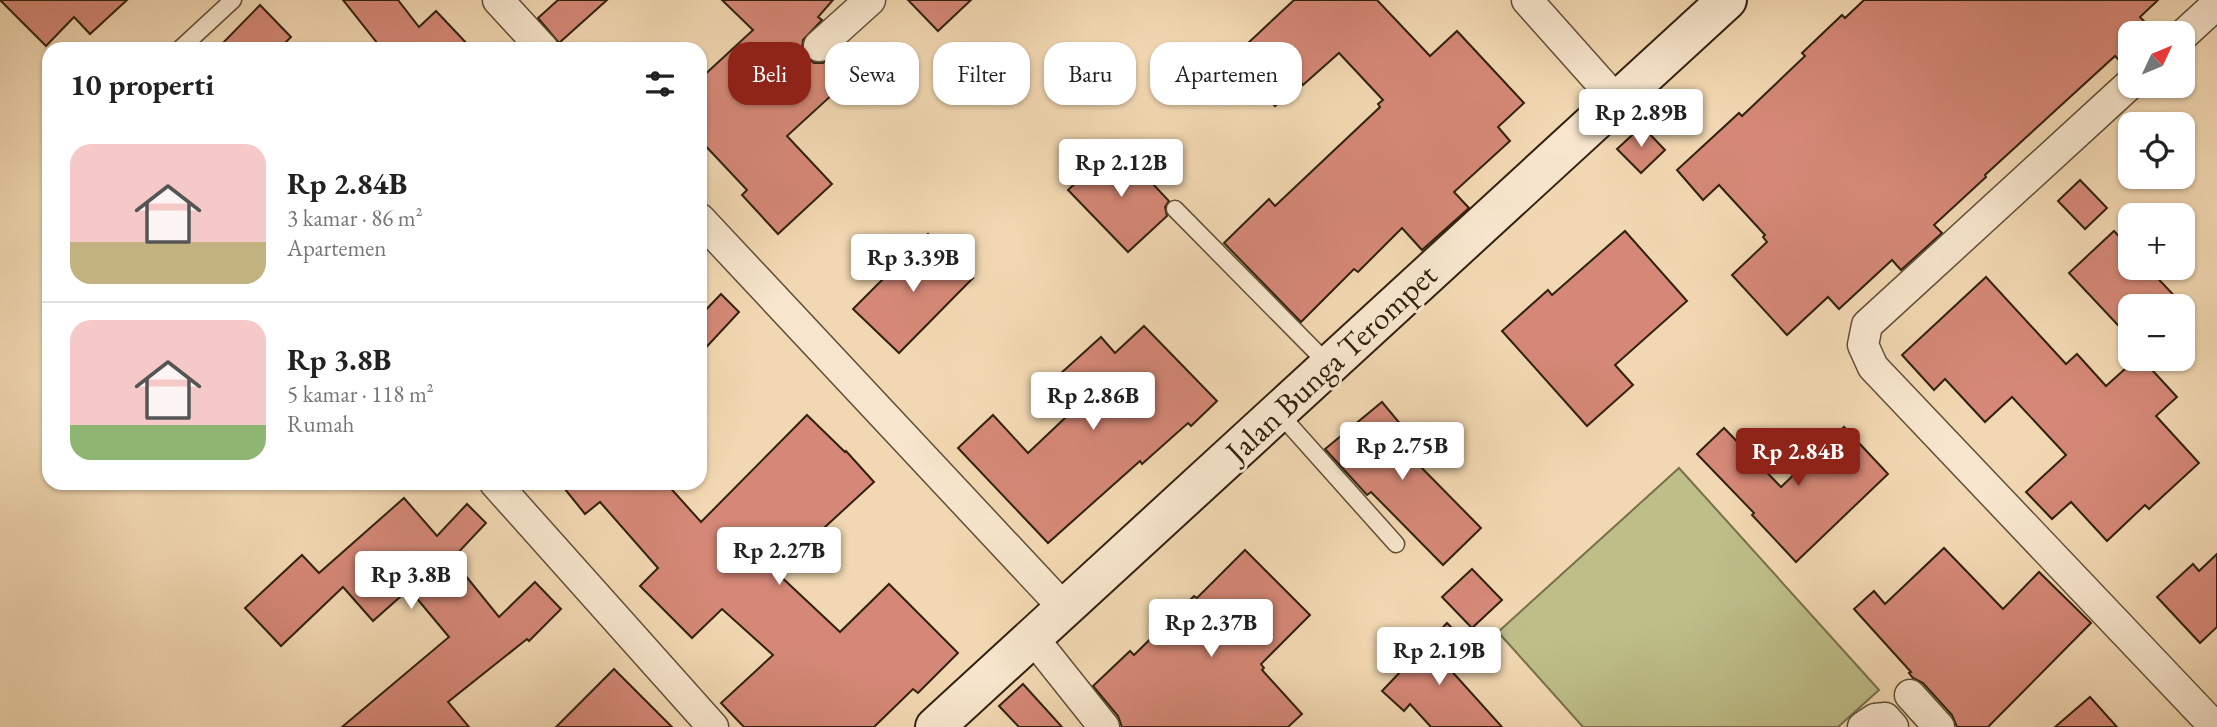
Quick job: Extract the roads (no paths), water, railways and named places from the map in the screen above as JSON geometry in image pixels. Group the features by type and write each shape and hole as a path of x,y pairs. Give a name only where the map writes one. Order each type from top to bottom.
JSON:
{"street":[{"path":"498,0 537,42"},
{"path":"819,46 870,0"},
{"path":"1527,0 1617,100"},
{"name":"Jalan Bunga Terompet","path":"935,727 1727,0"},
{"path":"2195,24 2217,4"},
{"path":"2118,95 1867,326 1863,345 1873,367 2215,727"},
{"path":"707,226 1064,608"},
{"path":"501,490 712,727"},
{"path":"1033,638 1104,727"},
{"path":"1910,695 1938,727"},
{"path":"1863,727 1875,719 1885,718 1892,727"}],"lane":[{"path":"188,42 233,0"},
{"path":"1175,209 1329,366"},
{"path":"1278,412 1396,544"}]}
